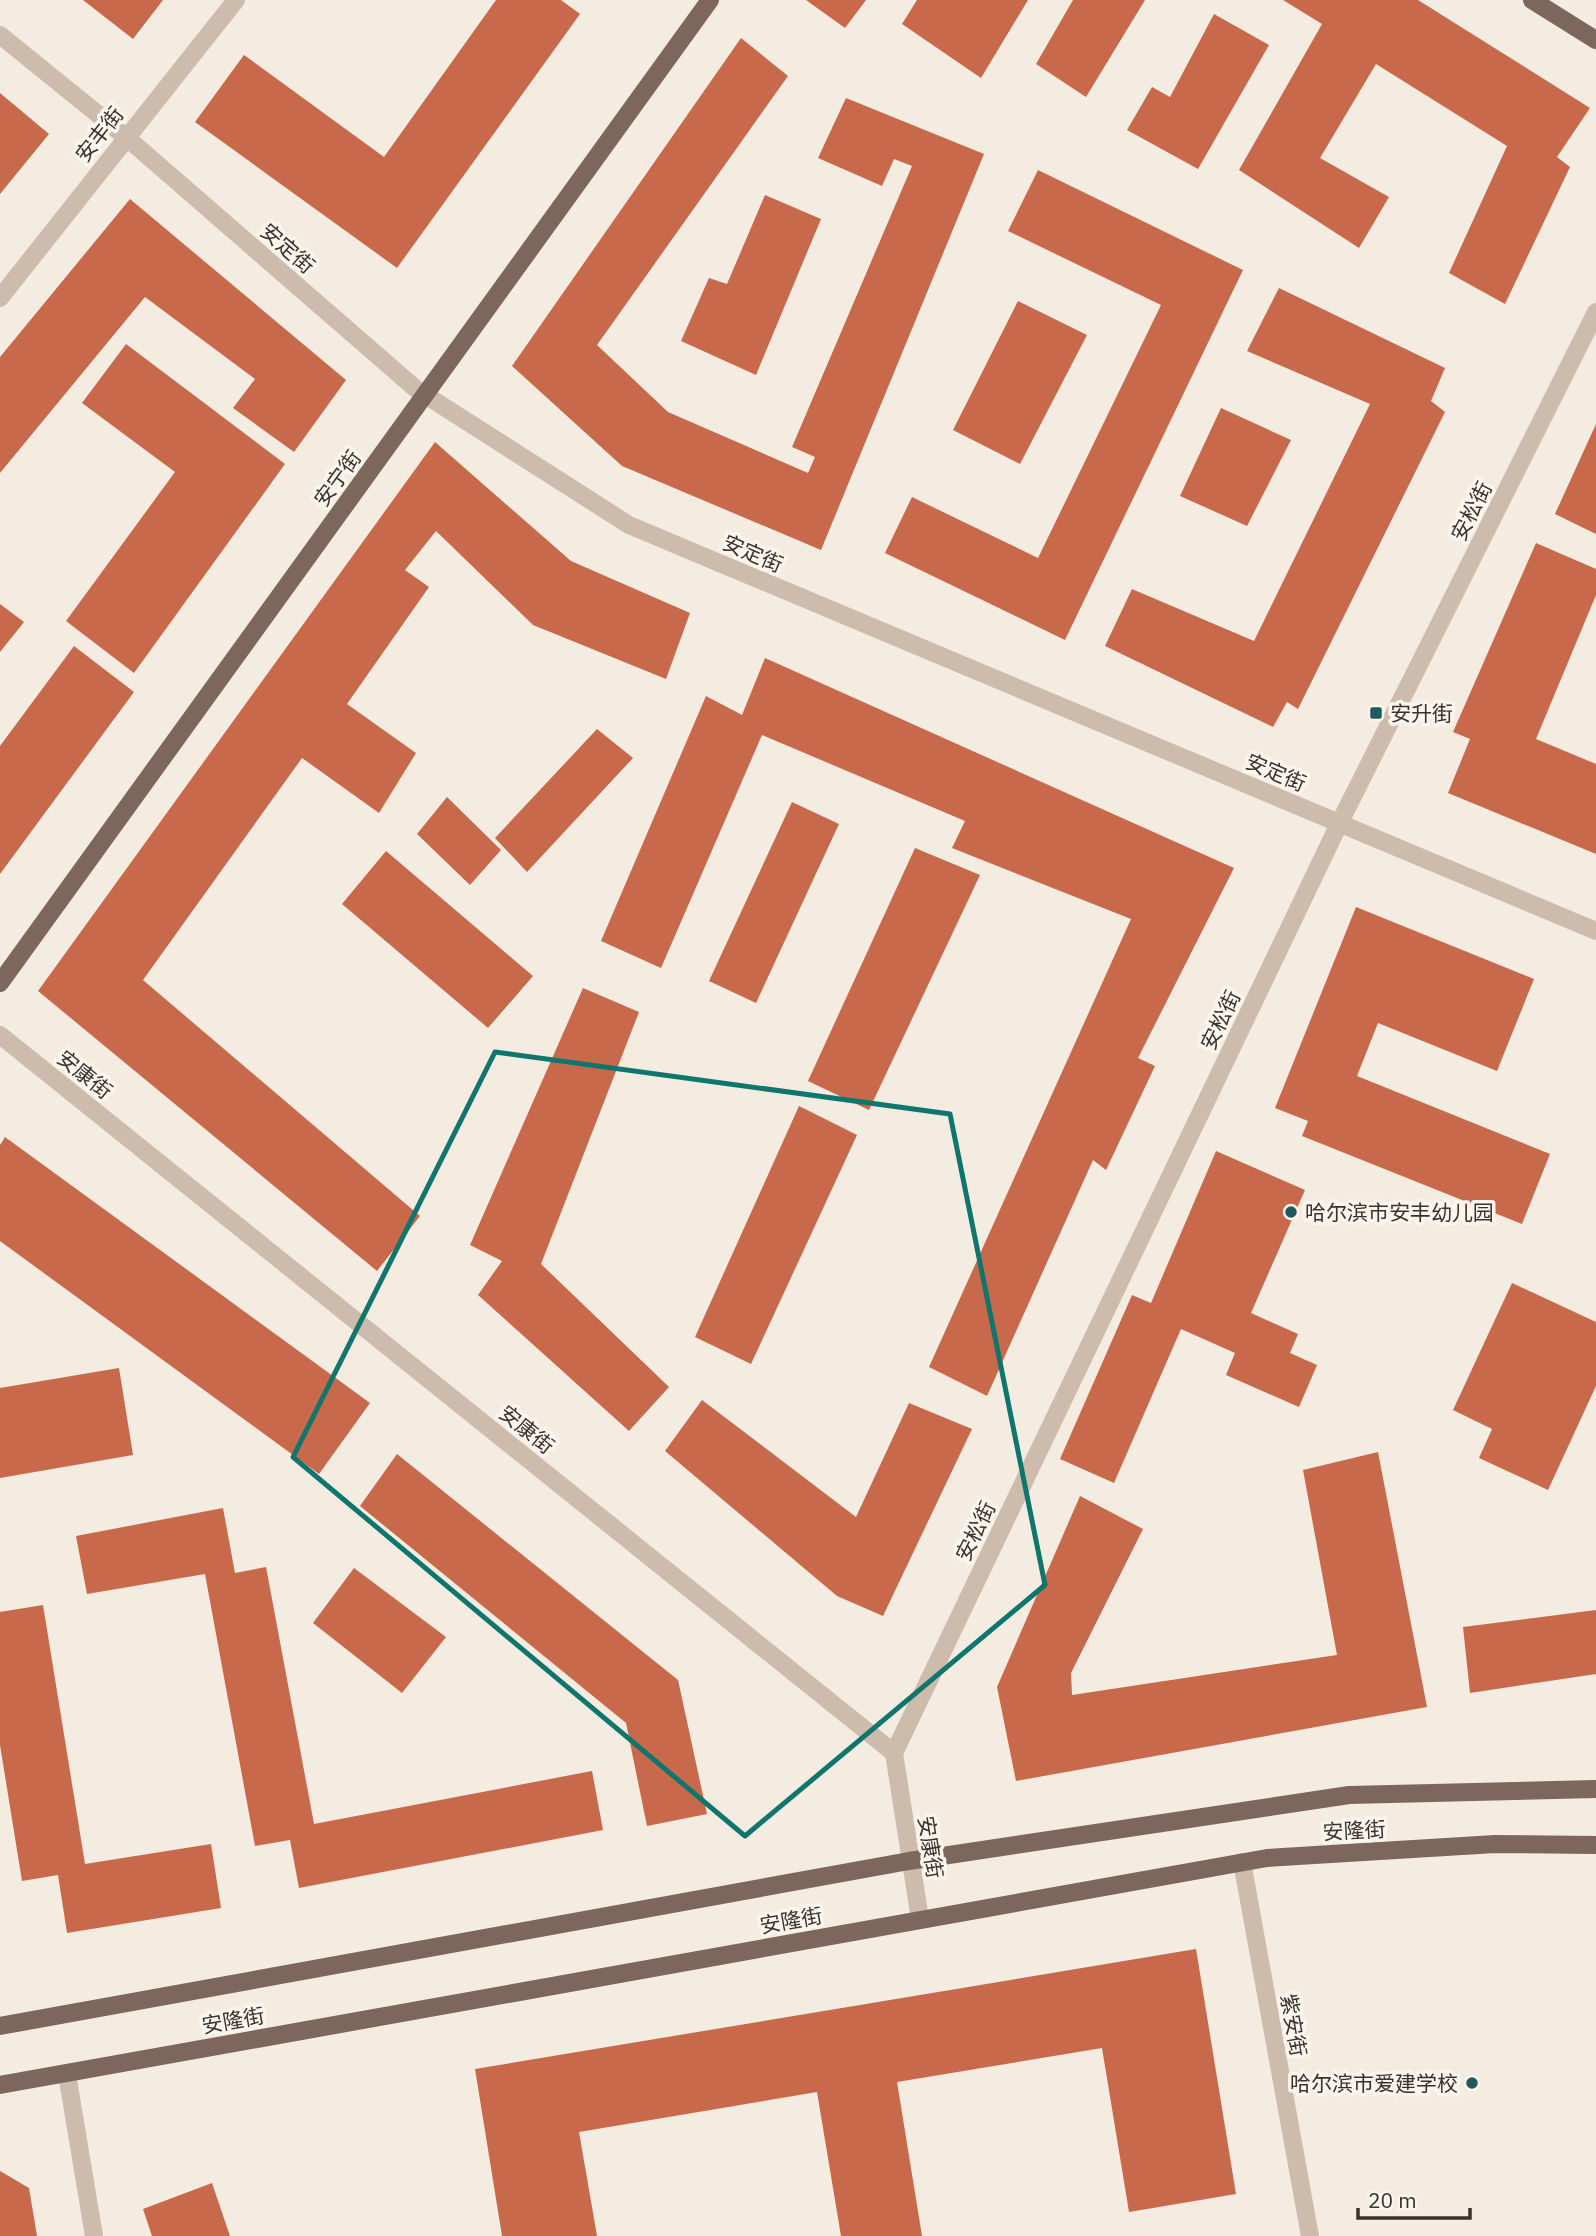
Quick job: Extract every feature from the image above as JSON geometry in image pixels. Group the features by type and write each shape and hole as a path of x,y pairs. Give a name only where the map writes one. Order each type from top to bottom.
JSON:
{"main road":[{"name":"安宁街","path":"0,983 710,0"},
{"path":"1532,0 1596,40"},
{"name":"安隆街","path":"0,2026 909,1861 1349,1795 1596,1789"},
{"name":"安隆街","path":"0,2085 1267,1858 1495,1844 1596,1845"}],"street":[{"name":"安丰街","path":"0,298 236,0"},
{"name":"安定街","path":"0,36 126,137 416,389 628,525 1596,931"},
{"name":"安松街","path":"894,1753 1339,824 1596,312"},
{"name":"安康街","path":"0,1035 894,1753 920,1919"},
{"name":"紫安街","path":"1242,1863 1310,2236"},
{"path":"67,2074 94,2236"}],"highlighted area":[{"path":"495,1052 950,1114 1045,1585 745,1836 293,1457"}],"building":[{"path":"83,0 163,0 133,39"},
{"path":"496,0 561,0 580,14 397,268 195,122 244,55 384,157"},
{"path":"806,0 866,0 845,28"},
{"path":"917,0 1028,0 981,78 902,24"},
{"path":"1073,0 1145,0 1086,97 1036,64"},
{"path":"1283,0 1418,0 1590,108 1557,157 1570,167 1505,304 1449,273 1507,146 1376,64 1320,158 1389,197 1359,248 1239,170 1322,24"},
{"path":"1214,14 1269,45 1198,169 1127,130 1152,87 1170,97"},
{"path":"741,38 788,76 597,345 668,412 808,473 815,457 792,447 912,166 894,159 882,186 818,158 846,98 984,154 821,550 622,466 512,366"},
{"path":"0,93 49,134 0,194"},
{"path":"1038,170 1243,270 1065,640 885,553 912,497 1038,558 1161,305 1008,231"},
{"path":"765,195 821,219 756,375 681,341 709,278 727,284"},
{"path":"130,199 346,380 294,452 233,408 255,379 145,297 0,473 0,357"},
{"path":"1279,288 1445,368 1431,401 1445,412 1298,709 1287,702 1273,727 1105,646 1132,589 1254,641 1370,404 1247,351"},
{"path":"1018,301 1087,335 1020,464 953,430"},
{"path":"126,344 285,464 134,673 66,621 175,472 82,403"},
{"path":"1221,408 1291,440 1247,526 1180,496"},
{"path":"1596,424 1596,534 1555,514"},
{"path":"435,442 571,561 690,613 666,679 533,625 436,531 405,570 429,587 347,704 416,753 379,813 302,758 143,980 420,1216 377,1271 38,991"},
{"path":"1536,543 1596,569 1596,595 1536,739 1596,764 1596,854 1448,793 1470,739 1453,732"},
{"path":"0,604 24,622 0,652"},
{"path":"74,646 134,692 0,874 0,746"},
{"path":"765,658 1234,868 1138,1058 1155,1066 1106,1170 1093,1160 987,1396 929,1367 1131,919 952,848 965,821 762,735 661,968 601,941 706,696 742,715"},
{"path":"597,729 633,758 527,872 495,838"},
{"path":"447,797 501,850 470,885 417,834"},
{"path":"792,802 839,824 756,1003 709,981"},
{"path":"915,848 980,875 869,1110 808,1081"},
{"path":"386,851 533,976 488,1028 342,904"},
{"path":"1356,907 1534,979 1497,1071 1378,1023 1357,1076 1550,1154 1522,1224 1302,1136 1308,1121 1275,1108"},
{"path":"583,988 639,1012 541,1264 669,1387 629,1431 478,1295 502,1261 470,1245"},
{"path":"799,1106 857,1135 751,1364 695,1337"},
{"path":"5,1137 370,1403 319,1474 0,1241 0,1145"},
{"path":"1216,1151 1305,1190 1251,1313 1298,1334 1290,1353 1317,1365 1299,1407 1226,1375 1235,1353 1181,1329 1114,1483 1060,1459 1132,1295 1151,1303"},
{"path":"1512,1283 1596,1322 1596,1386 1548,1490 1479,1458 1492,1429 1453,1410"},
{"path":"119,1368 133,1455 0,1478 0,1388"},
{"path":"702,1400 856,1517 909,1403 972,1429 883,1616 837,1596 665,1451"},
{"path":"1378,1452 1427,1707 1016,1781 997,1687 1080,1496 1143,1529 1071,1673 1072,1695 1337,1655 1303,1470"},
{"path":"397,1454 678,1680 707,1814 647,1826 626,1723 360,1506"},
{"path":"223,1508 235,1573 266,1567 314,1824 592,1771 603,1830 299,1888 290,1840 255,1846 205,1574 87,1594 76,1536"},
{"path":"354,1568 446,1637 402,1693 313,1623"},
{"path":"43,1605 85,1864 211,1844 221,1908 67,1933 58,1875 22,1881 0,1745 0,1612"},
{"path":"1596,1610 1596,1674 1470,1693 1463,1627"},
{"path":"1196,1949 1236,2194 1129,2212 1102,2048 897,2082 922,2236 841,2236 817,2092 579,2132 597,2236 502,2236 475,2069"},
{"path":"0,2171 29,2188 37,2236 0,2236"},
{"path":"212,2183 230,2236 152,2236 143,2209"}],"place":[{"name":"安升街","path":"1376,713"},
{"name":"哈尔滨市安丰幼儿园","path":"1291,1212"},
{"name":"哈尔滨市爱建学校","path":"1472,2083"}]}
